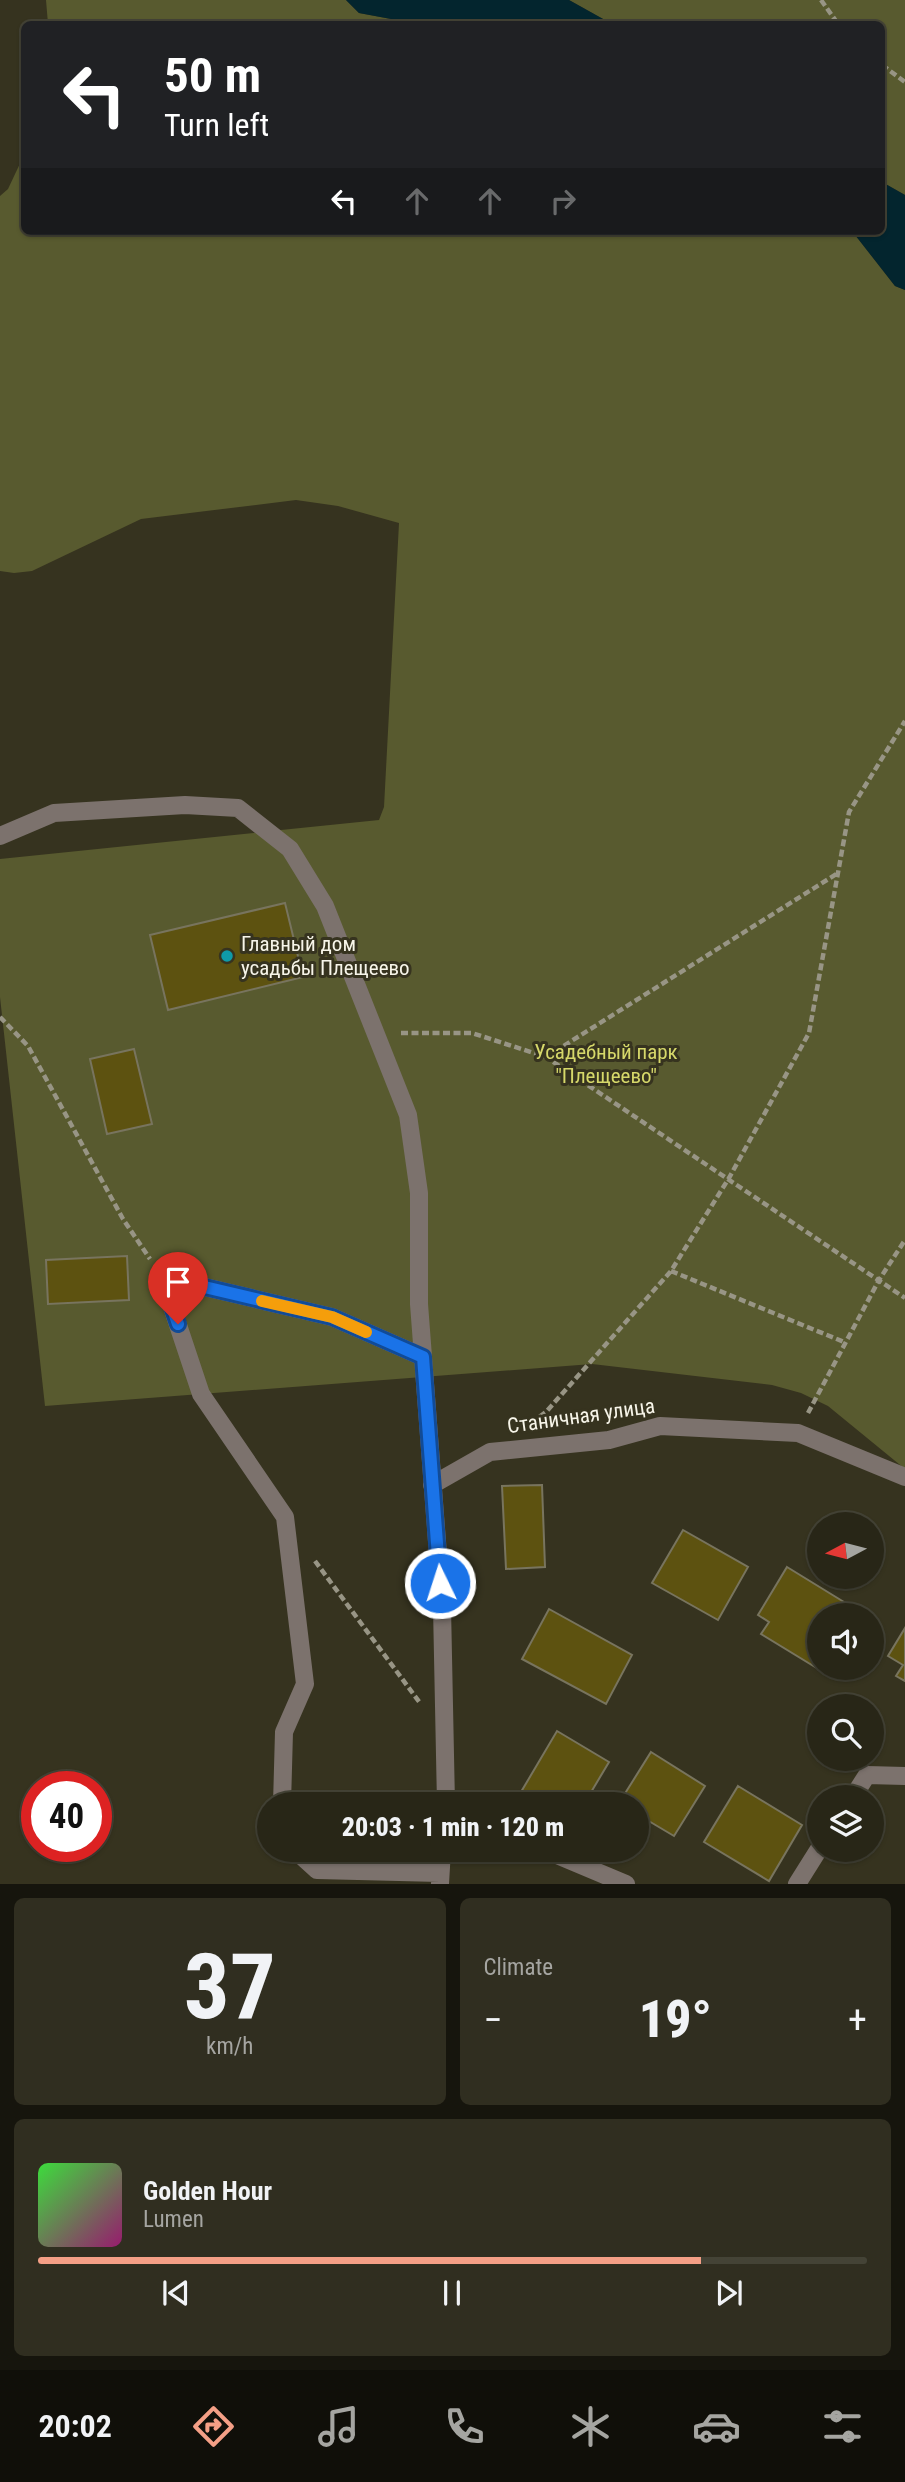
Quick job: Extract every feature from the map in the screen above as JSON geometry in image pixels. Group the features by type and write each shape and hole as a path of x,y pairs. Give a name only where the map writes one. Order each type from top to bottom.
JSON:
{"street":[{"path":"0,836 54,813 184,805 238,808 290,849 325,906 408,1115 419,1193 419,1304 442,1607 446,1792"},
{"path":"162,1277 332,1317 423,1357"},
{"path":"162,1277 201,1394 285,1517 305,1684 284,1732 282,1792"},
{"name":"Станичная улица","path":"432,1485 490,1452 609,1440 660,1426 798,1433 905,1477"},
{"path":"861,1785 867,1775 905,1776"},
{"path":"308,1862 317,1870 440,1878"},
{"path":"574,1862 626,1884"},
{"path":"797,1884 811,1862"}],"path":[{"path":"821,0 836,21"},
{"path":"885,67 905,82"},
{"path":"524,1428 546,1412 671,1270 729,1178 809,1033 849,812 905,722"},
{"path":"546,1057 838,873"},
{"path":"0,1017 28,1045 122,1219 162,1277"},
{"path":"375,1033 472,1033 546,1057 905,1298"},
{"path":"798,1433 878,1280 905,1240"},
{"path":"671,1270 844,1342"},
{"path":"285,1517 375,1645 444,1733"}],"green space":[{"path":"46,0 346,0 359,13 402,21 48,21"},
{"path":"569,0 905,0 905,195 885,184 885,21 607,21"},
{"name":"Усадебный парк \"Плещеево\"","path":"21,161 21,235 855,235 895,286 905,290 905,1469 828,1406 801,1393 772,1385 592,1364 45,1406 0,997 0,859 379,820 384,807 399,523 338,506 296,500 141,519 32,571 0,571 0,196 8,189"}],"water":[{"path":"346,0 569,0 607,21 402,21 359,13"},
{"path":"885,184 905,195 905,290 895,286 855,235 885,235"}],"building":[{"name":"Главный дом усадьбы Плещеево","path":"285,903 303,977 168,1010 150,935"},
{"path":"134,1049 152,1124 107,1134 90,1059"},
{"path":"127,1256 129,1300 48,1304 46,1260"},
{"path":"542,1485 545,1567 506,1569 502,1486"},
{"path":"683,1530 748,1567 718,1620 652,1583"},
{"path":"787,1567 807,1579 807,1589 823,1589 846,1603 807,1603 807,1662 761,1634 769,1622 758,1615"},
{"path":"549,1609 632,1655 606,1704 522,1659"},
{"path":"905,1628 905,1681 896,1676 903,1665 888,1656"},
{"path":"557,1731 609,1762 591,1792 521,1792"},
{"path":"651,1752 705,1786 674,1836 649,1821 649,1792 626,1792"},
{"path":"738,1786 802,1825 769,1881 704,1842"}],"slow traffic":[{"path":"262,1301 332,1317 366,1332"}],"place":[{"name":"Главный дом усадьбы Плещеево","path":"227,956"}],"route":[{"path":"178,1324 162,1277 332,1317 423,1357 440,1583"}]}
